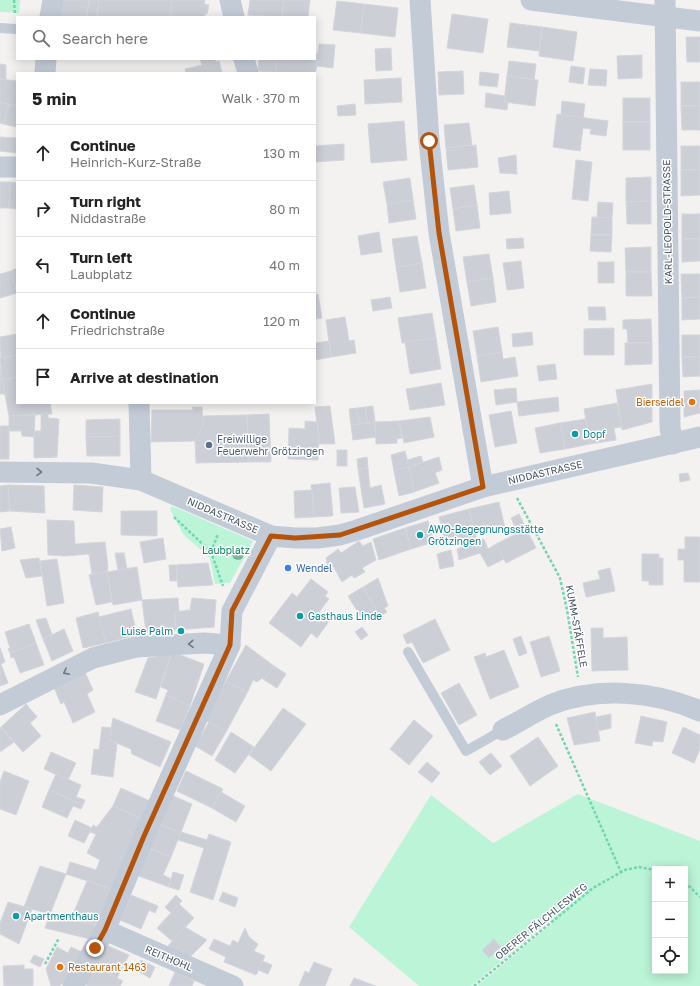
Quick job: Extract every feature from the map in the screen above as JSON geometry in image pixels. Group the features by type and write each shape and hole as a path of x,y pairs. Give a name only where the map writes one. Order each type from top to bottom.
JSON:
{"street":[{"path":"50,16 53,0"},
{"path":"230,0 234,16"},
{"path":"420,0 429,141 439,233 483,487"},
{"path":"531,0 665,8 700,21"},
{"name":"KARL-LEOPOLD-STRASSE","path":"665,8 670,428 673,444"},
{"path":"44,72 46,60"},
{"path":"244,60 248,72"},
{"path":"0,167 16,167"},
{"path":"139,404 141,480"},
{"name":"NIDDASTRASSE","path":"0,472 91,473 141,480 271,536 295,538 340,535 483,487 700,437"},
{"path":"73,986 105,930 144,836 230,645 232,611 271,536"},
{"path":"0,705 93,658 136,647 204,643 230,645"},
{"path":"503,730 548,706 564,700 620,692 654,696 700,711"},
{"name":"REITHOHL","path":"105,930 233,986"}],"lane":[{"path":"0,28 16,29"},
{"path":"408,652 466,751 503,730"}],"path":[{"name":"KUMM-STÄFFELE","path":"516,496 560,578 568,610 581,697"},
{"path":"171,514 211,552 232,611"},
{"path":"548,706 621,872"},
{"name":"OBERER FÄLCHLESWEG","path":"474,986 593,888 621,872 639,867 652,869"},
{"path":"688,885 700,897"},
{"path":"45,964 59,938"}],"green space":[{"path":"0,0 20,0 19,13 0,12"},
{"name":"Laubplatz","path":"172,506 253,541 230,583 215,584 210,558 183,534 170,509"},
{"path":"578,794 700,841 700,986 477,986 553,923 551,920 471,986 419,986 349,927 431,795 493,843"}],"building":[{"path":"61,0 89,0 87,16 59,16"},
{"path":"89,0 99,0 97,16 87,16"},
{"path":"99,0 172,0 170,16 97,16"},
{"path":"172,0 205,0 204,4 209,5 205,16 170,16"},
{"path":"250,0 284,0 282,16 248,15"},
{"path":"284,0 310,0 308,16 282,16"},
{"path":"337,1 364,4 361,33 333,30"},
{"path":"364,4 398,8 395,37 361,33"},
{"path":"452,14 488,19 483,53 447,48"},
{"path":"510,23 542,27 539,51 507,47"},
{"path":"542,27 577,32 573,61 539,56"},
{"path":"686,37 700,37 700,62 687,62"},
{"path":"319,44 335,45 333,68 316,66"},
{"path":"391,48 392,70 376,71 375,49"},
{"path":"316,54 318,54 316,72 276,72 277,60 316,60"},
{"path":"642,55 642,78 618,79 617,56"},
{"path":"200,60 215,60 216,62 202,65"},
{"path":"259,60 277,60 276,72 258,71"},
{"path":"219,61 222,72 186,72 185,69"},
{"path":"509,61 536,64 534,80 507,76"},
{"path":"0,64 6,65 6,80 0,79"},
{"path":"571,66 585,68 583,84 569,82"},
{"path":"590,69 607,70 606,86 588,85"},
{"path":"463,71 464,94 439,95 438,72"},
{"path":"480,72 499,74 497,87 479,85"},
{"path":"507,76 538,80 535,106 504,102"},
{"path":"401,78 402,102 365,104 364,80"},
{"path":"0,79 16,81 16,106 0,102"},
{"path":"681,82 700,82 700,106 681,106"},
{"path":"486,93 505,96 504,102 508,102 507,110 485,107"},
{"path":"623,98 650,98 650,122 623,122"},
{"path":"562,101 585,104 583,118 561,115"},
{"path":"0,102 9,105 3,124 0,123"},
{"path":"355,104 356,115 338,116 337,106"},
{"path":"9,105 16,106 16,127 3,124"},
{"path":"681,106 700,106 700,130 682,130"},
{"path":"557,114 608,121 606,136 590,134 591,129 583,128 580,151 553,147"},
{"path":"404,121 407,160 371,163 368,124"},
{"path":"623,122 650,122 650,150 623,150"},
{"path":"469,123 472,145 446,148 444,125"},
{"path":"0,137 16,138 16,153 0,151"},
{"path":"344,144 344,160 316,162 316,146"},
{"path":"476,145 478,167 448,170 446,148"},
{"path":"681,146 700,146 700,170 681,170"},
{"path":"516,155 517,174 500,173 498,158"},
{"path":"576,160 592,162 588,201 572,199"},
{"path":"681,170 700,170 700,195 681,196"},
{"path":"651,177 651,201 626,202 626,178"},
{"path":"410,178 413,200 387,204 383,182"},
{"path":"0,182 10,182 9,208 0,208"},
{"path":"10,182 16,183 16,209 9,208"},
{"path":"474,185 477,205 453,209 450,188"},
{"path":"509,191 511,213 490,215 489,193"},
{"path":"413,200 416,219 389,223 387,204"},
{"path":"651,201 651,224 627,224 626,202"},
{"path":"598,202 613,203 612,218 597,218"},
{"path":"477,205 480,228 456,231 453,209"},
{"path":"682,214 700,214 700,239 682,239"},
{"path":"592,217 612,218 612,235 591,235"},
{"path":"379,232 382,252 361,255 358,236"},
{"path":"591,235 612,235 611,252 590,251"},
{"path":"417,236 422,263 396,267 392,239"},
{"path":"523,238 524,248 507,249 506,239"},
{"path":"682,239 700,239 700,261 682,262"},
{"path":"651,247 651,272 626,272 625,248"},
{"path":"489,254 493,278 467,282 463,257"},
{"path":"521,261 524,288 507,290 503,263"},
{"path":"598,262 614,262 614,283 598,283"},
{"path":"422,263 426,288 400,292 396,267"},
{"path":"16,268 16,289 11,271"},
{"path":"11,271 16,293 0,298 0,274"},
{"path":"626,272 651,272 652,296 626,296"},
{"path":"681,274 700,274 700,297 682,298"},
{"path":"493,278 496,302 471,306 467,282"},
{"path":"316,294 318,294 322,318 316,319"},
{"path":"390,297 392,308 373,311 371,300"},
{"path":"700,297 700,319 682,320 682,298"},
{"path":"588,307 605,307 606,320 589,320"},
{"path":"432,313 436,338 402,343 398,318"},
{"path":"345,317 349,341 354,340 356,353 331,357 326,320"},
{"path":"651,319 652,343 628,343 627,329 623,329 623,320"},
{"path":"498,327 502,352 477,356 473,331"},
{"path":"614,328 614,355 584,355 584,329"},
{"path":"532,332 533,345 513,347 512,334"},
{"path":"16,334 16,355 1,358 0,337"},
{"path":"682,335 700,335 700,357 682,357"},
{"path":"436,338 441,369 410,374 405,342"},
{"path":"329,341 331,357 316,360 316,343"},
{"path":"625,343 652,343 652,364 625,365"},
{"path":"502,352 503,359 515,357 518,376 481,382 477,356"},
{"path":"16,355 16,377 2,380 0,358"},
{"path":"682,357 700,357 700,376 683,377"},
{"path":"555,364 557,379 539,381 537,366"},
{"path":"0,368 2,380 5,394 0,394"},
{"path":"16,377 16,404 50,404 52,414 9,416 2,380"},
{"path":"441,383 445,405 410,410 406,389"},
{"path":"652,384 652,422 622,430 616,390"},
{"path":"516,388 517,402 496,405 494,390"},
{"name":"Bierseidel","path":"700,390 700,413 684,417 684,391"},
{"path":"558,397 559,411 519,416 517,402"},
{"path":"617,403 622,427 614,428 616,440 590,444 584,409"},
{"path":"330,406 335,444 319,444 315,407"},
{"path":"373,406 375,422 367,423 365,407"},
{"path":"192,407 202,407 203,426 195,441 151,442 152,410 193,410"},
{"path":"365,407 367,423 359,424 357,408"},
{"path":"357,408 359,424 351,425 349,409"},
{"path":"511,411 517,443 495,447 489,415"},
{"path":"41,414 48,414 48,418 59,419 57,457 34,458 34,431 41,431"},
{"path":"269,414 271,462 249,462 247,415"},
{"path":"35,415 34,437 22,436 21,431 9,431 9,416"},
{"path":"247,415 249,462 196,463 195,441 203,426 202,416"},
{"path":"430,417 434,437 404,443 399,421"},
{"path":"120,419 120,436 86,437 86,420"},
{"name":"Dopf","path":"586,419 590,444 565,449 560,423"},
{"path":"305,421 317,422 319,436 318,460 288,459 289,428 305,429"},
{"path":"399,421 402,438 397,439 397,443 376,444 375,422"},
{"path":"375,422 376,437 353,440 351,425"},
{"path":"560,423 565,449 540,453 535,428"},
{"path":"0,426 9,426 9,459 0,459"},
{"path":"120,436 120,456 87,456 86,437"},
{"path":"337,450 347,450 347,466 337,466"},
{"path":"405,451 409,467 394,471 391,455"},
{"path":"421,456 423,462 409,467 407,460"},
{"path":"367,457 368,468 358,469 357,459"},
{"path":"439,457 442,470 435,473 439,483 414,492 409,467"},
{"path":"409,467 414,492 399,496 394,471"},
{"path":"368,468 370,488 381,485 385,504 364,508 358,469"},
{"path":"688,473 690,480 680,482 679,474"},
{"path":"330,483 333,516 314,517 311,485"},
{"path":"8,485 10,511 0,512 0,486"},
{"path":"8,485 44,486 45,513 10,511"},
{"path":"74,485 103,487 102,512 73,510"},
{"path":"355,487 359,512 341,513 339,488"},
{"path":"312,490 314,517 295,518 294,491"},
{"path":"499,502 505,528 499,530 497,525 474,530 469,509"},
{"path":"469,509 476,537 446,544 439,517"},
{"path":"121,511 157,511 157,536 121,535"},
{"path":"519,514 536,548 506,563 496,544 518,533 511,518"},
{"path":"47,520 74,521 75,544 105,542 108,567 107,572 92,574 89,554 65,556 48,555"},
{"name":"AWO-Begegnungsstätte Grötzingen","path":"428,521 434,542 411,549 405,528"},
{"path":"11,527 15,548 2,551 0,529"},
{"path":"405,528 411,549 379,560 373,539"},
{"path":"685,537 700,537 700,582 684,582 684,560 678,560 678,549 685,549"},
{"path":"163,538 166,559 144,563 140,542"},
{"path":"484,539 488,549 496,544 504,559 488,567 480,553 459,560 457,549"},
{"path":"359,541 363,546 371,542 376,560 362,568 365,572 354,578 352,575 342,582 332,564 328,568 326,558 338,549 341,553"},
{"path":"451,550 454,566 440,569 437,554"},
{"path":"115,553 124,553 127,569 118,570"},
{"path":"642,554 659,554 659,558 663,558 663,585 649,585 649,581 642,581"},
{"path":"39,558 42,576 26,578 20,560"},
{"path":"57,559 64,603 47,606 40,561"},
{"path":"208,563 213,585 178,587 176,565"},
{"path":"169,565 176,565 177,581 170,581"},
{"path":"137,567 142,600 113,605 107,572"},
{"path":"610,568 615,591 586,597 583,583 600,579 598,571"},
{"path":"107,572 112,602 96,605 89,575"},
{"path":"378,578 388,606 384,608 387,612 380,616 363,587"},
{"name":"Gasthaus Linde","path":"311,579 328,592 325,596 329,599 319,612 330,620 317,638 311,633 301,647 269,623 292,593 297,597"},
{"path":"363,587 380,616 372,621 370,617 364,622 348,596"},
{"path":"178,598 179,611 175,612 176,630 146,632 142,600"},
{"path":"192,598 216,600 214,627 176,630 175,612 190,610"},
{"path":"131,609 137,635 106,643 99,617"},
{"path":"98,612 106,643 83,648 76,618"},
{"path":"46,618 52,635 43,639 36,620"},
{"path":"435,619 450,650 423,663 412,642 407,644 403,635"},
{"path":"29,624 36,643 10,653 5,632"},
{"path":"362,627 368,635 361,640 355,632"},
{"path":"591,628 603,628 603,638 627,637 628,670 592,671"},
{"path":"64,629 73,651 52,661 43,639"},
{"path":"521,636 527,653 519,656 513,639"},
{"path":"549,636 560,671 541,677 530,642"},
{"path":"36,643 44,665 20,673 14,657 11,658 10,653"},
{"path":"246,645 274,666 264,680 262,678 257,682 253,680 247,693 226,681"},
{"path":"0,648 5,662 1,664 8,683 0,686"},
{"path":"504,650 519,687 490,699 474,657 485,653 486,657"},
{"path":"171,654 180,655 204,664 190,706 166,695 168,690 161,687"},
{"path":"171,654 156,699 135,692 148,658"},
{"path":"274,666 286,674 277,688 264,680"},
{"path":"84,670 93,690 87,694 95,712 73,723 64,702 61,704 53,685"},
{"path":"226,681 247,693 226,732 205,720"},
{"path":"459,683 477,715 459,725 441,693"},
{"path":"166,695 190,706 180,730 156,721"},
{"path":"26,704 37,717 30,723 41,736 23,752 1,727"},
{"path":"283,708 306,724 271,771 249,755"},
{"path":"595,712 600,741 574,745 567,718"},
{"path":"611,714 611,728 598,731 596,717"},
{"path":"641,716 667,722 663,742 653,741 652,746 635,743"},
{"path":"113,718 171,742 160,767 132,754 131,749 109,740"},
{"path":"414,720 433,736 409,765 390,749"},
{"path":"209,722 226,732 212,756 195,746"},
{"path":"0,727 14,742 0,752"},
{"path":"102,727 112,728 109,740 117,744 113,777 91,774 94,749 99,750"},
{"path":"683,727 700,735 700,749 694,763 672,753"},
{"path":"231,732 254,747 235,773 215,760"},
{"path":"538,737 558,766 530,786 510,756"},
{"path":"51,752 76,763 68,780 44,769"},
{"path":"491,753 502,766 490,775 479,762"},
{"path":"427,762 440,773 432,783 418,772"},
{"path":"4,771 29,781 16,815 0,809 0,782"},
{"path":"186,771 223,789 212,808 177,791"},
{"path":"56,774 81,785 76,797 85,800 83,805 49,790"},
{"path":"121,788 150,801 142,819 113,806"},
{"path":"49,790 83,805 81,809 73,806 67,818 42,807"},
{"path":"221,792 245,806 236,822 212,808"},
{"path":"171,795 192,804 181,832 158,824"},
{"path":"113,806 142,819 112,889 66,874 70,862 96,870 100,860 87,853 96,834 90,832 93,825 97,827"},
{"path":"75,820 92,828 84,843 68,836"},
{"path":"158,824 181,832 171,857 147,847"},
{"path":"181,832 207,840 209,834 231,842 213,900 190,892 204,848 178,840"},
{"path":"147,847 171,857 163,875 171,879 169,887 136,875"},
{"path":"40,866 66,874 50,914 24,907"},
{"path":"173,872 184,875 179,890 169,887"},
{"path":"87,881 112,889 95,925 71,919"},
{"path":"223,892 238,898 235,907 219,901"},
{"path":"131,895 158,906 155,913 149,910 141,929 120,920"},
{"path":"176,895 182,901 171,913 165,907"},
{"name":"Apartmenthaus","path":"8,902 32,909 19,944 0,934 0,923"},
{"path":"179,904 194,918 172,941 157,928"},
{"path":"50,914 95,925 90,939 45,928"},
{"path":"185,927 207,940 189,958 168,946"},
{"path":"245,928 249,937 258,944 254,951 265,956 256,975 224,962 226,957 209,949 214,939 230,946 233,940 238,943"},
{"path":"494,939 501,947 489,958 482,950"},
{"path":"106,945 129,955 117,978 94,966"},
{"name":"Restaurant 1463","path":"57,947 68,953 71,947 82,952 66,981 59,986 51,986 46,969"},
{"path":"34,955 44,959 40,967 30,962"},
{"path":"141,960 155,967 150,978 136,970"},
{"path":"262,961 272,965 268,974 258,970"},
{"path":"314,962 332,969 325,986 299,986 305,971 309,973"},
{"path":"24,965 24,969 33,969 33,986 4,986 3,966"},
{"path":"94,966 123,981 120,986 88,986 84,984"},
{"path":"175,972 194,981 192,986 169,986"},
{"path":"354,978 376,986 350,986"}],"place":[{"name":"Bierseidel","path":"692,402"},
{"name":"Dopf","path":"575,434"},
{"name":"Freiwillige Feuerwehr Grötzingen","path":"209,445"},
{"name":"AWO-Begegnungsstätte Grötzingen","path":"420,535"},
{"name":"Wendel","path":"288,568"},
{"name":"Gasthaus Linde","path":"300,616"},
{"name":"Luise Palm","path":"181,631"},
{"name":"Apartmenthaus","path":"16,916"},
{"name":"Restaurant 1463","path":"60,967"}],"route":[{"path":"95,948 105,930 144,836 230,645 232,611 271,536 317,538 340,535 483,487 439,233 429,141"}]}
